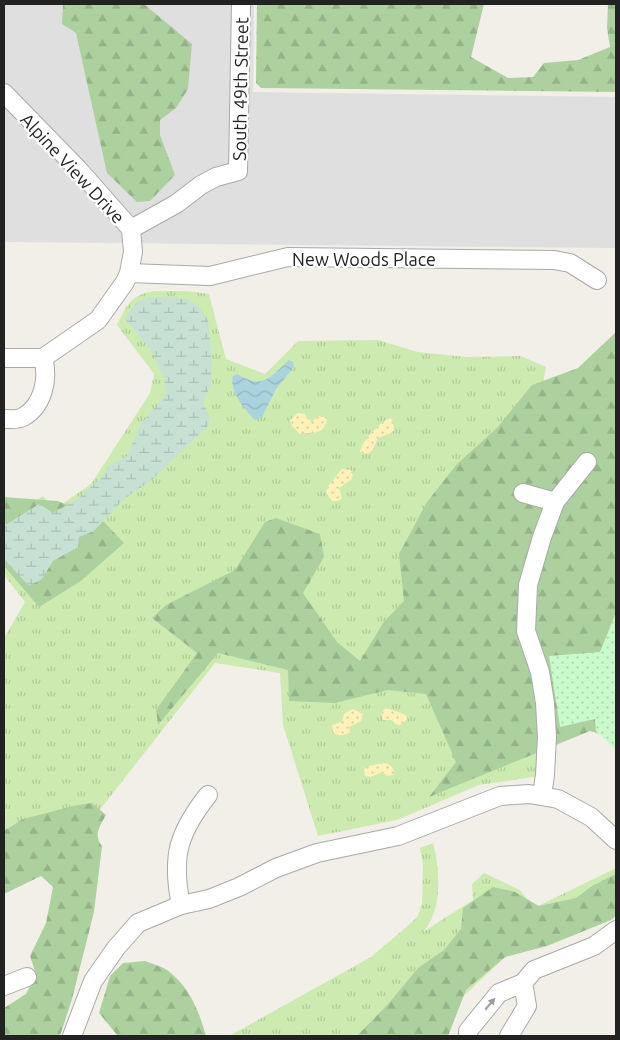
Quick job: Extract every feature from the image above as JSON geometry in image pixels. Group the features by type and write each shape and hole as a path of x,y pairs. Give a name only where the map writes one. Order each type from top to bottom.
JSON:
{"street":[{"name":"South 49th Street","path":"131,229 176,204 201,185 216,177 238,171 241,4"},
{"name":"Alpine View Drive","path":"7,102 78,170 131,229 133,252 129,273 119,291 98,320 43,358"},
{"name":"New Woods Place","path":"129,273 210,276 288,258 554,260 570,263 597,280"},
{"path":"4,358 43,358 46,369 43,391 36,407 22,418 4,419"},
{"path":"542,795 547,737 545,704 540,672 526,631 526,605 530,575 556,502 587,462"},
{"path":"523,493 556,502"},
{"path":"72,1036 93,981 116,948 138,923 181,905 209,899 239,887 276,868 317,853 398,836 500,796 529,794 558,799 591,817 616,840"},
{"path":"181,905 176,876 177,851 192,815 208,795"},
{"path":"468,1036 468,1031 499,993 523,983 534,970 594,946 616,930"},
{"path":"4,986 27,977"},
{"path":"509,1036 527,1006 523,983"}],"shaded area":[{"path":"4,4 254,4 253,92 616,97 616,248 4,242"}],"green space":[{"path":"63,4 144,4 192,44 188,89 176,108 160,120 160,135 175,175 150,201 137,202 107,173 76,33 62,24"},
{"path":"257,4 484,4 471,57 508,78 533,77 544,63 578,60 610,47 607,28 608,4 616,4 616,92 261,88 256,83"},
{"path":"154,291 187,291 209,294 226,359 265,374 298,341 378,340 418,352 466,357 521,356 546,367 518,514 540,776 479,785 397,820 318,836 283,725 280,673 215,663 95,816 4,893 4,638 25,602 4,575 4,520 43,496 55,509 91,484 150,393 154,374 117,325 134,298"},
{"path":"164,297 187,299 199,307 208,320 212,365 211,385 203,402 210,418 207,427 152,480 124,499 94,531 79,537 78,547 53,561 42,579 29,586 4,559 4,523 7,524 39,504 53,513 78,499 103,476 109,466 127,456 140,425 166,395 164,377 151,350 125,319 140,300"},
{"path":"616,332 616,739 590,731 429,797 456,762 426,694 388,690 335,703 289,701 288,670 218,653 158,725 156,710 197,653 152,618 166,605 235,570 265,522 276,518 320,534 324,557 303,593 337,642 360,661 383,623 404,601 399,554 427,502 457,464 497,428 532,385 578,368"},
{"path":"4,497 58,501 104,522 124,543 81,581 39,607 4,566"},
{"path":"616,612 616,750 596,731 595,719 560,727 549,656 600,652"},
{"path":"92,803 106,815 98,834 99,842 102,846 94,912 72,999 60,1036 4,1036 4,1008 26,994 36,974 30,956 46,923 53,887 41,876 4,894 4,831 23,819"},
{"path":"433,843 438,870 437,899 431,920 423,932 473,900 472,884 484,873 520,890 534,908 616,868 616,906 510,954 432,1026 424,1036 229,1036 371,957 411,923 418,916 422,903 423,864 420,848"},
{"path":"616,874 616,916 611,920 547,946 505,957 466,990 448,1036 357,1036 389,1003 418,968 444,950 461,929 463,908 493,887 515,892 539,906 576,898 592,886"},
{"path":"145,961 167,970 175,976 192,1000 206,1036 118,1036 99,1013 110,976 123,963"}],"sand":[{"path":"298,413 305,414 312,422 318,416 324,417 327,420 320,431 300,434 292,426 290,420"},
{"path":"391,418 394,430 378,438 372,451 367,454 360,452 372,432"},
{"path":"342,469 351,470 353,473 352,479 339,488 342,498 338,501 332,501 326,492 328,486"},
{"path":"386,708 404,714 408,718 400,725 392,720 383,720 381,713"},
{"path":"353,709 363,714 361,721 349,727 350,732 346,734 333,733 332,725 342,722 344,714"},
{"path":"384,763 392,767 393,775 387,776 382,772 370,777 365,776 364,769"}],"water":[{"path":"289,360 293,362 294,367 276,389 262,417 255,420 243,406 233,388 233,376 237,374 254,381 266,380"}]}
